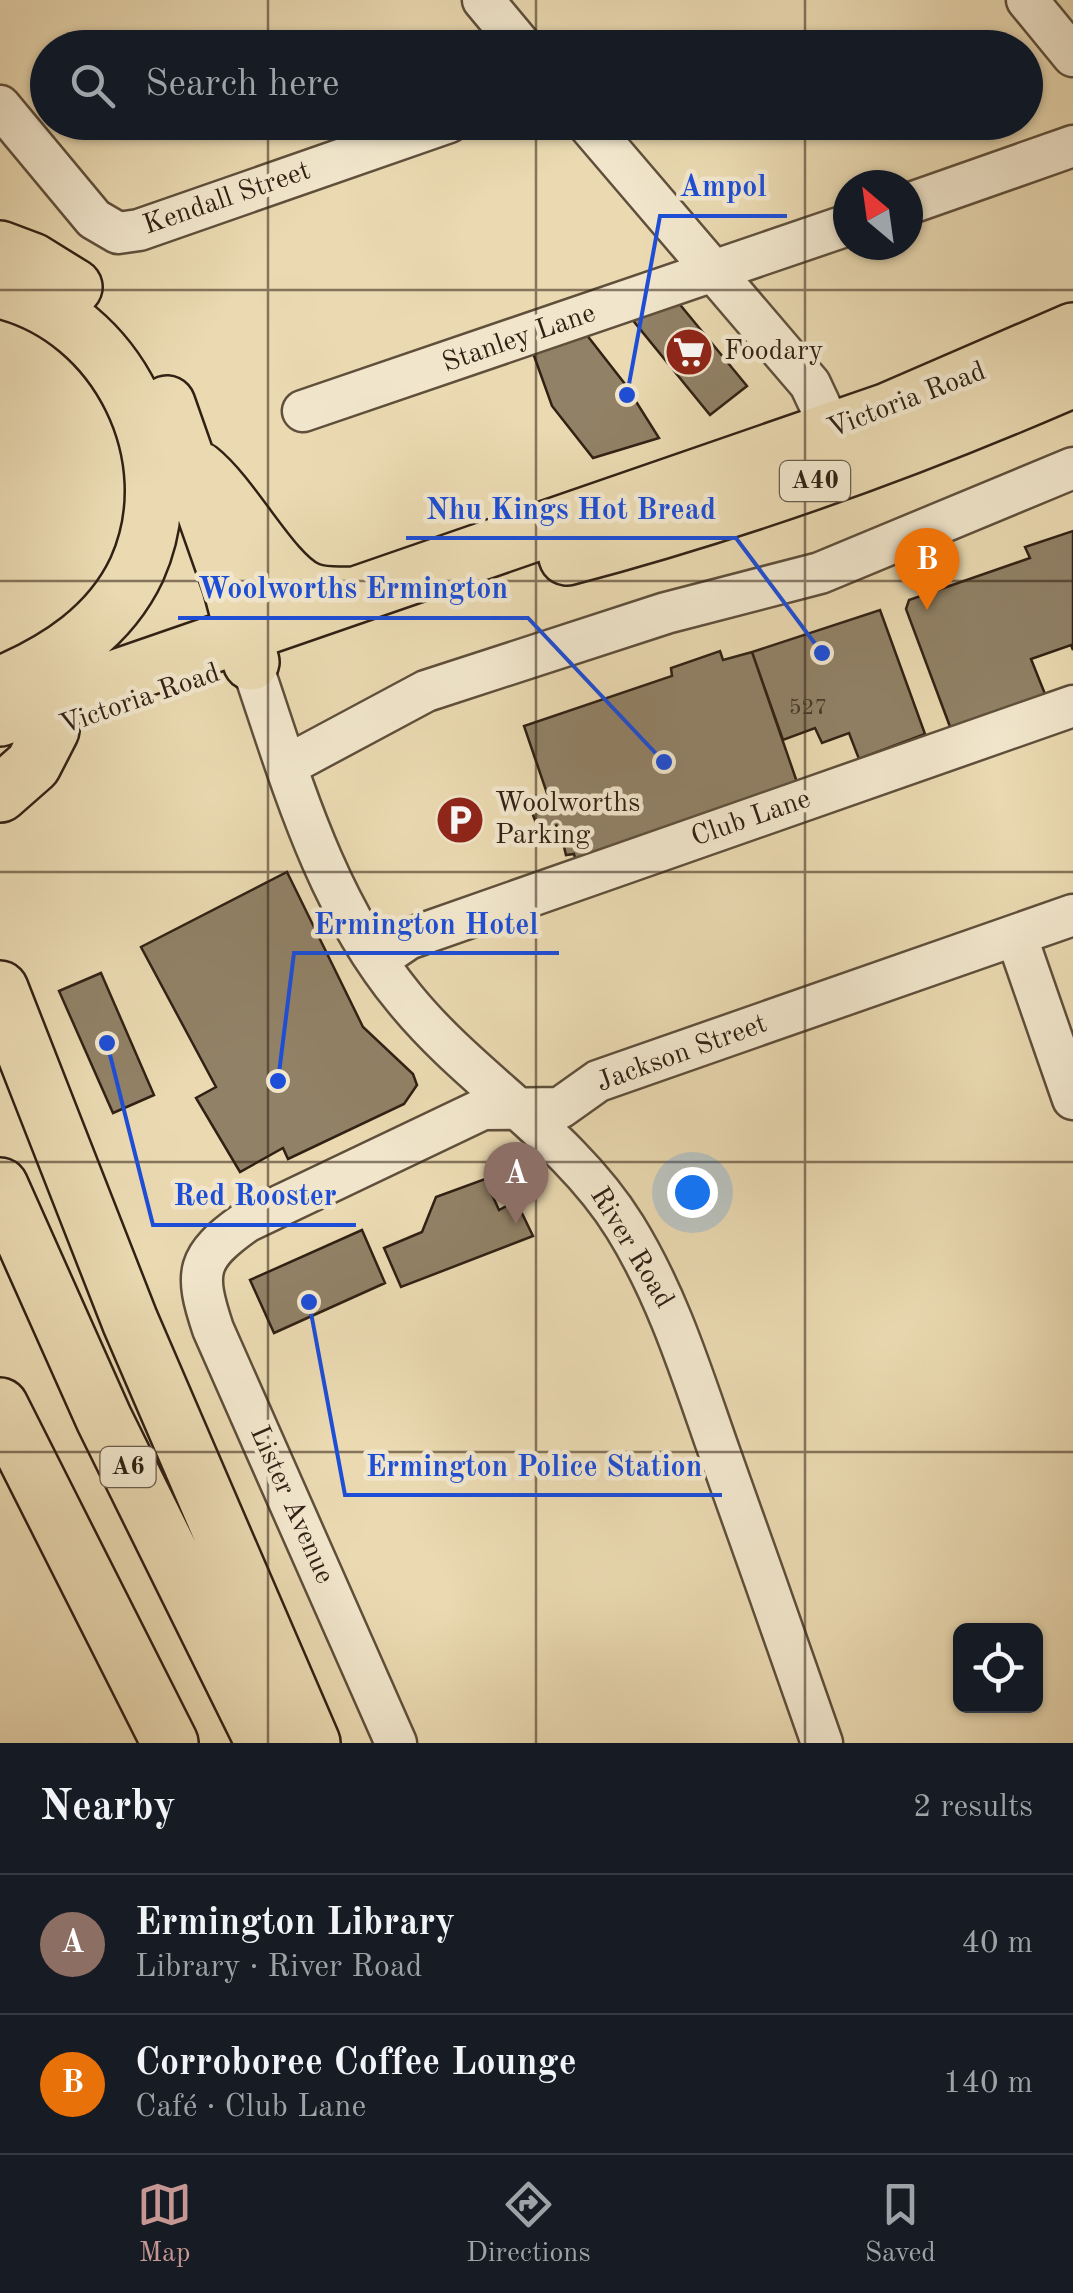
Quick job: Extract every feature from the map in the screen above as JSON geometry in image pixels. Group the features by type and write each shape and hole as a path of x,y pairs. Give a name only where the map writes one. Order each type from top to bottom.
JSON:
{"highway":[{"path":"0,249 68,282 104,311 138,353 167,404 247,647"},
{"path":"0,290 57,313 90,338 119,371 150,446 154,487 150,528 136,569 112,607 81,641 38,669 0,685"},
{"name":"Victoria Road","path":"247,647 355,595 832,431 1073,331"},
{"name":"Victoria Road","path":"0,749 25,724 247,647 651,534 853,468 1073,379"},
{"path":"186,459 232,501 294,583 327,596 355,595"},
{"path":"0,794 33,764 25,724"},
{"path":"0,989 130,1321 312,1743"},
{"name":"A6","path":"0,1186 104,1419 264,1743"},
{"name":"A6","path":"0,1280 222,1743"},
{"path":"0,1406 170,1743"}],"street":[{"path":"484,0 508,30"},
{"path":"1027,0 1073,56"},
{"name":"Kendall Street","path":"0,106 94,219 118,233 138,230 397,140"},
{"path":"601,140 810,384 832,431"},
{"path":"923,199 1073,146"},
{"name":"Stanley Lane","path":"304,411 833,230"},
{"path":"286,766 426,691 666,613 820,572 1073,468"},
{"name":"River Road","path":"247,647 286,766 337,896 377,960 405,1000 582,1168 624,1226 670,1310 822,1743"},
{"name":"Club Lane","path":"377,960 408,939 1073,706"},
{"name":"Jackson Street","path":"202,1264 216,1243 246,1222 483,1110 560,1108 598,1081 1073,915"},
{"path":"1016,936 1073,1099"},
{"name":"Lister Avenue","path":"202,1264 202,1294 214,1329 396,1743"}],"building":[{"name":"Foodary","path":"677,301 747,386 710,415 631,318"},
{"path":"586,334 625,384 659,438 593,458 552,406 533,353"},
{"path":"1073,531 1073,650 1071,645 1031,659 1045,694 952,732 906,609 909,600 1030,558 1025,547"},
{"path":"880,610 925,734 859,759 849,733 822,743 815,728 783,740 752,652"},
{"path":"720,651 723,660 752,652 798,785 576,862 574,854 566,855 560,830 541,836 531,810 550,802 524,726 672,676 671,668"},
{"path":"287,872 363,1027 413,1074 417,1085 404,1104 288,1159 283,1148 240,1172 196,1098 216,1087 141,947"},
{"path":"101,973 154,1095 113,1113 59,991"},
{"path":"485,1179 499,1210 516,1201 533,1236 401,1287 384,1248 422,1232 436,1197"},
{"path":"362,1230 385,1283 274,1333 250,1280"}],"place":[{"name":"Foodary","path":"689,352"},
{"name":"Ampol","path":"627,395"},
{"name":"Corroboree Coffee Lounge","path":"927,610"},
{"name":"Nhu Kings Hot Bread","path":"822,653"},
{"name":"Woolworths Ermington","path":"664,762"},
{"name":"Woolworths Parking","path":"460,820"},
{"name":"Red Rooster","path":"107,1043"},
{"name":"Ermington Hotel","path":"278,1081"},
{"name":"Ermington Library","path":"516,1224"},
{"name":"Ermington Police Station","path":"309,1302"}]}
